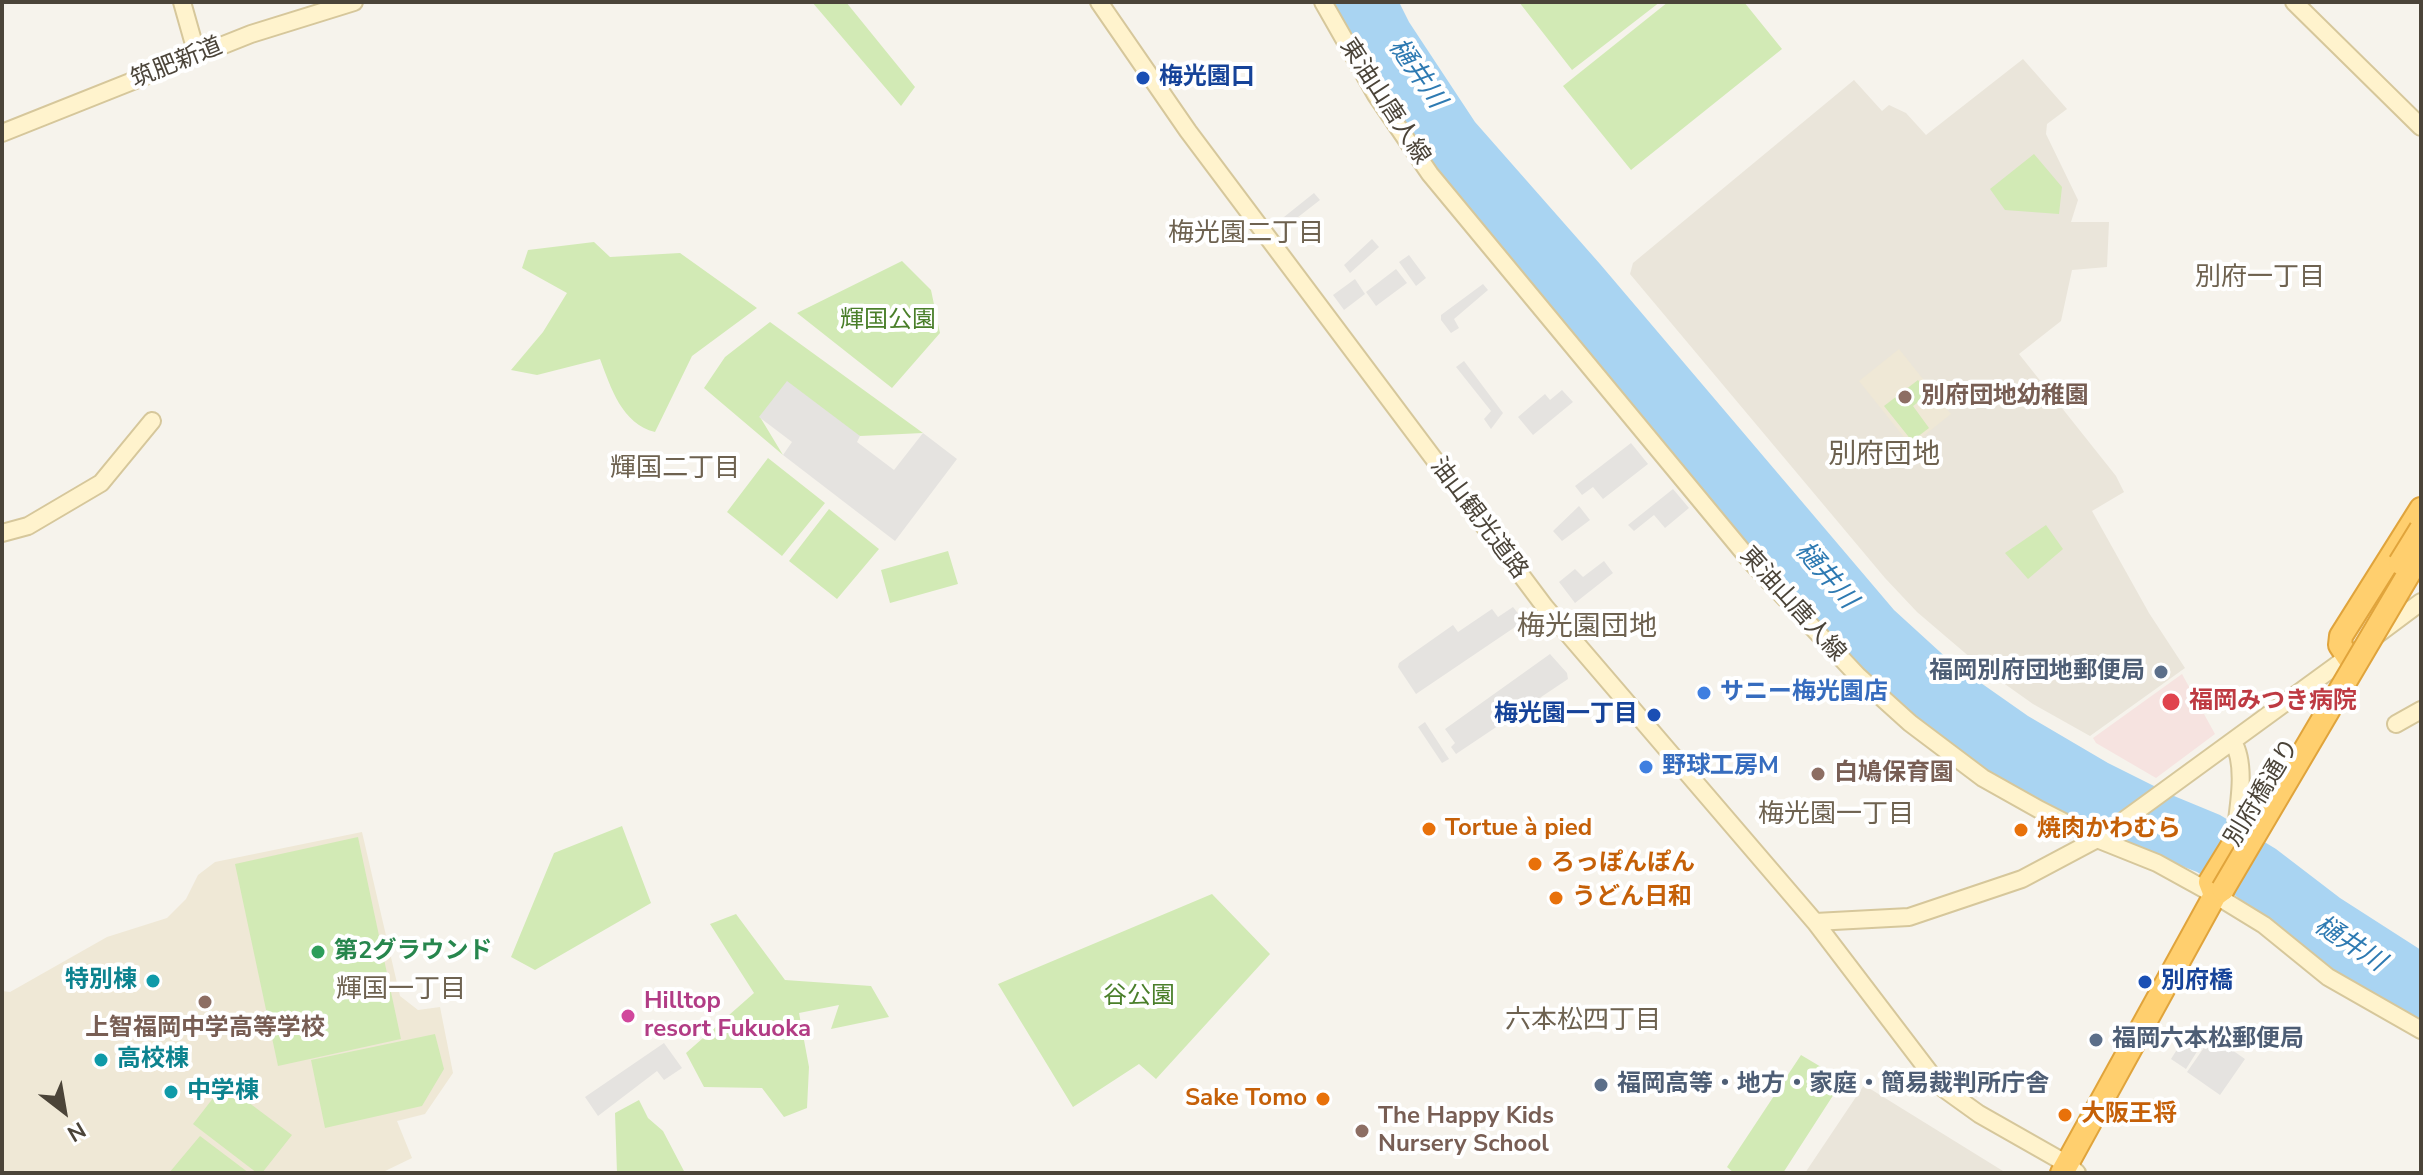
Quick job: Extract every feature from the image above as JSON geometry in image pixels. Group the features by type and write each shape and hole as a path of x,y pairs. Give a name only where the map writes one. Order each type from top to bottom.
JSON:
{"highway":[{"path":"2348,657 2340,645 2341,636 2421,509"},
{"name":"別府橋通り","path":"2069,1170 2216,889 2421,529"},
{"name":"別府橋通り","path":"2237,851 2421,553"}],"street":[{"path":"182,2 197,55"},
{"name":"筑肥新道","path":"2,133 251,34 354,2"},
{"name":"油山観光道路","path":"1099,2 1188,131 1545,607 1815,922 1940,1086 2069,1170"},
{"name":"東油山唐人線","path":"1323,2 1376,95 1430,174 1754,565 1819,636 1910,723 1983,778 2099,838 2216,889 2328,977 2421,1030"},
{"path":"2294,2 2421,127"},
{"path":"2,533 28,526 101,483 152,421"},
{"path":"1815,922 1909,917 2022,879 2099,838 2167,791 2421,602"},
{"path":"2396,724 2421,710"},
{"path":"2233,742 2239,752 2237,851 2265,839"}],"shaded area":[{"name":"別府団地","path":"2023,59 2067,109 2047,124 2046,134 2078,200 2071,222 2109,222 2107,267 2072,270 2061,321 2019,354 2116,476 2124,492 2092,511 2149,613 2185,668 2090,736 2033,704 1985,670 1917,612 1630,274 1633,263 1854,80 1882,111 1889,105 1906,113 1926,135"},
{"path":"1314,193 1320,200 1284,228 1279,221"},
{"path":"1372,239 1379,247 1350,273 1344,265"},
{"path":"1409,255 1426,278 1416,286 1399,262"},
{"path":"1396,269 1407,283 1376,306 1366,292"},
{"path":"1355,279 1365,294 1344,310 1333,295"},
{"path":"1483,284 1488,290 1454,319 1459,328 1451,333 1441,320 1441,315"},
{"name":"別府団地幼稚園","path":"1899,349 1951,414 1911,446 1859,381"},
{"path":"1464,361 1503,413 1491,429 1484,419 1491,411 1456,367"},
{"path":"787,381 860,436 857,442 894,470 923,433 957,459 895,541 783,455 792,442 759,417"},
{"path":"1562,390 1573,402 1533,435 1518,417 1545,394 1550,400"},
{"path":"1631,443 1648,464 1603,499 1593,487 1582,495 1575,486"},
{"path":"1673,489 1689,508 1665,528 1654,515 1634,531 1628,525"},
{"path":"1579,506 1590,520 1562,541 1553,531"},
{"path":"1604,561 1613,573 1575,603 1559,582 1575,569 1583,577"},
{"path":"1513,607 1524,621 1416,694 1398,667 1399,663 1453,625 1458,632 1492,609 1498,617"},
{"path":"1550,654 1567,673 1568,679 1456,754 1451,747 1455,743 1445,729"},
{"name":"福岡みつき病院","path":"2182,674 2215,734 2156,778 2096,743 2093,738"},
{"path":"1425,722 1449,759 1442,763 1418,727"},
{"name":"上智福岡中学高等学校","path":"362,832 400,996 418,1010 440,1007 453,1073 425,1114 397,1121 412,1158 381,1173 2,1173 2,991 10,992 107,937 167,918 186,899 198,875 215,862"},
{"path":"2212,1036 2245,1059 2220,1095 2187,1072"},
{"path":"2183,1040 2198,1050 2186,1069 2171,1059"},
{"path":"664,1043 682,1068 664,1080 657,1071 598,1116 585,1097"},
{"path":"1864,1085 2003,1171 1805,1173"}],"green space":[{"path":"812,2 846,2 915,87 901,106"},
{"path":"1519,2 1660,2 1572,70"},
{"path":"1668,2 1744,2 1782,49 1631,170 1563,86"},
{"path":"2034,154 2062,187 2059,214 2005,210 1990,189"},
{"path":"594,242 610,257 680,253 757,308 692,356 655,432 644,428 626,413 600,359 537,375 511,370 543,332 567,293 522,268 528,250"},
{"name":"輝国公園","path":"902,261 931,290 940,333 892,388 797,313"},
{"path":"770,322 923,433 860,436 760,417 783,455 704,388 725,357"},
{"path":"1918,380 1929,394 1913,406 1929,428 1912,441 1884,406"},
{"path":"768,458 825,503 782,556 727,512"},
{"path":"829,509 879,549 837,599 789,561"},
{"path":"2046,525 2063,549 2028,579 2005,553"},
{"path":"948,551 958,584 890,603 881,570"},
{"path":"622,826 651,903 535,970 511,957 554,853"},
{"name":"第2グラウンド","path":"358,837 401,1039 278,1066 235,864"},
{"name":"谷公園","path":"1212,894 1270,954 1156,1079 1139,1064 1073,1107 998,984"},
{"path":"736,914 785,980 871,986 889,1017 831,1029 839,1005 799,1013 809,1067 807,1108 784,1117 762,1088 704,1087 686,1053 754,993 710,924"},
{"path":"435,1034 444,1069 422,1106 325,1128 311,1060"},
{"path":"1801,1055 1843,1080 1783,1173 1734,1173 1727,1167"},
{"path":"224,1084 292,1135 262,1173 257,1173 193,1124"},
{"path":"639,1100 648,1118 663,1131 685,1173 617,1173 615,1113"},
{"path":"200,1136 249,1173 169,1173"}],"water":[{"name":"樋井川","path":"1330,2 1399,2 1475,122 1894,610 1951,662 2028,716 2108,763 2220,815 2276,849 2340,898 2421,950 2421,1025 2315,961 2236,896 2197,872 2086,829 1983,771 1906,712 1774,579 1480,224 1410,136"}],"place":[{"name":"梅光園口","path":"1143,78"},
{"name":"別府団地幼稚園","path":"1905,397"},
{"name":"福岡別府団地郵便局","path":"2161,672"},
{"name":"サニー梅光園店","path":"1704,693"},
{"name":"福岡みつき病院","path":"2171,702"},
{"name":"梅光園一丁目","path":"1654,715"},
{"name":"野球工房M","path":"1646,767"},
{"name":"白鳩保育園","path":"1818,774"},
{"name":"Tortue à pied","path":"1429,829"},
{"name":"焼肉かわむら","path":"2021,830"},
{"name":"ろっぽんぽん","path":"1535,864"},
{"name":"うどん日和","path":"1556,898"},
{"name":"第2グラウンド","path":"318,952"},
{"name":"特別棟","path":"153,981"},
{"name":"別府橋","path":"2145,982"},
{"name":"上智福岡中学高等学校","path":"205,1002"},
{"name":"Hilltop resort Fukuoka","path":"628,1016"},
{"name":"福岡六本松郵便局","path":"2096,1040"},
{"name":"高校棟","path":"101,1060"},
{"name":"福岡高等・地方・家庭・簡易裁判所庁舎","path":"1601,1085"},
{"name":"中学棟","path":"171,1092"},
{"name":"Sake Tomo","path":"1323,1099"},
{"name":"大阪王将","path":"2065,1115"},
{"name":"The Happy Kids Nursery School","path":"1362,1131"}],"district":[{"name":"梅光園二丁目","path":"1246,235"},
{"name":"別府一丁目","path":"2260,279"},
{"name":"別府団地","path":"1884,456"},
{"name":"輝国二丁目","path":"675,470"},
{"name":"梅光園団地","path":"1587,628"},
{"name":"梅光園一丁目","path":"1836,816"},
{"name":"輝国一丁目","path":"401,991"},
{"name":"六本松四丁目","path":"1583,1022"}]}
